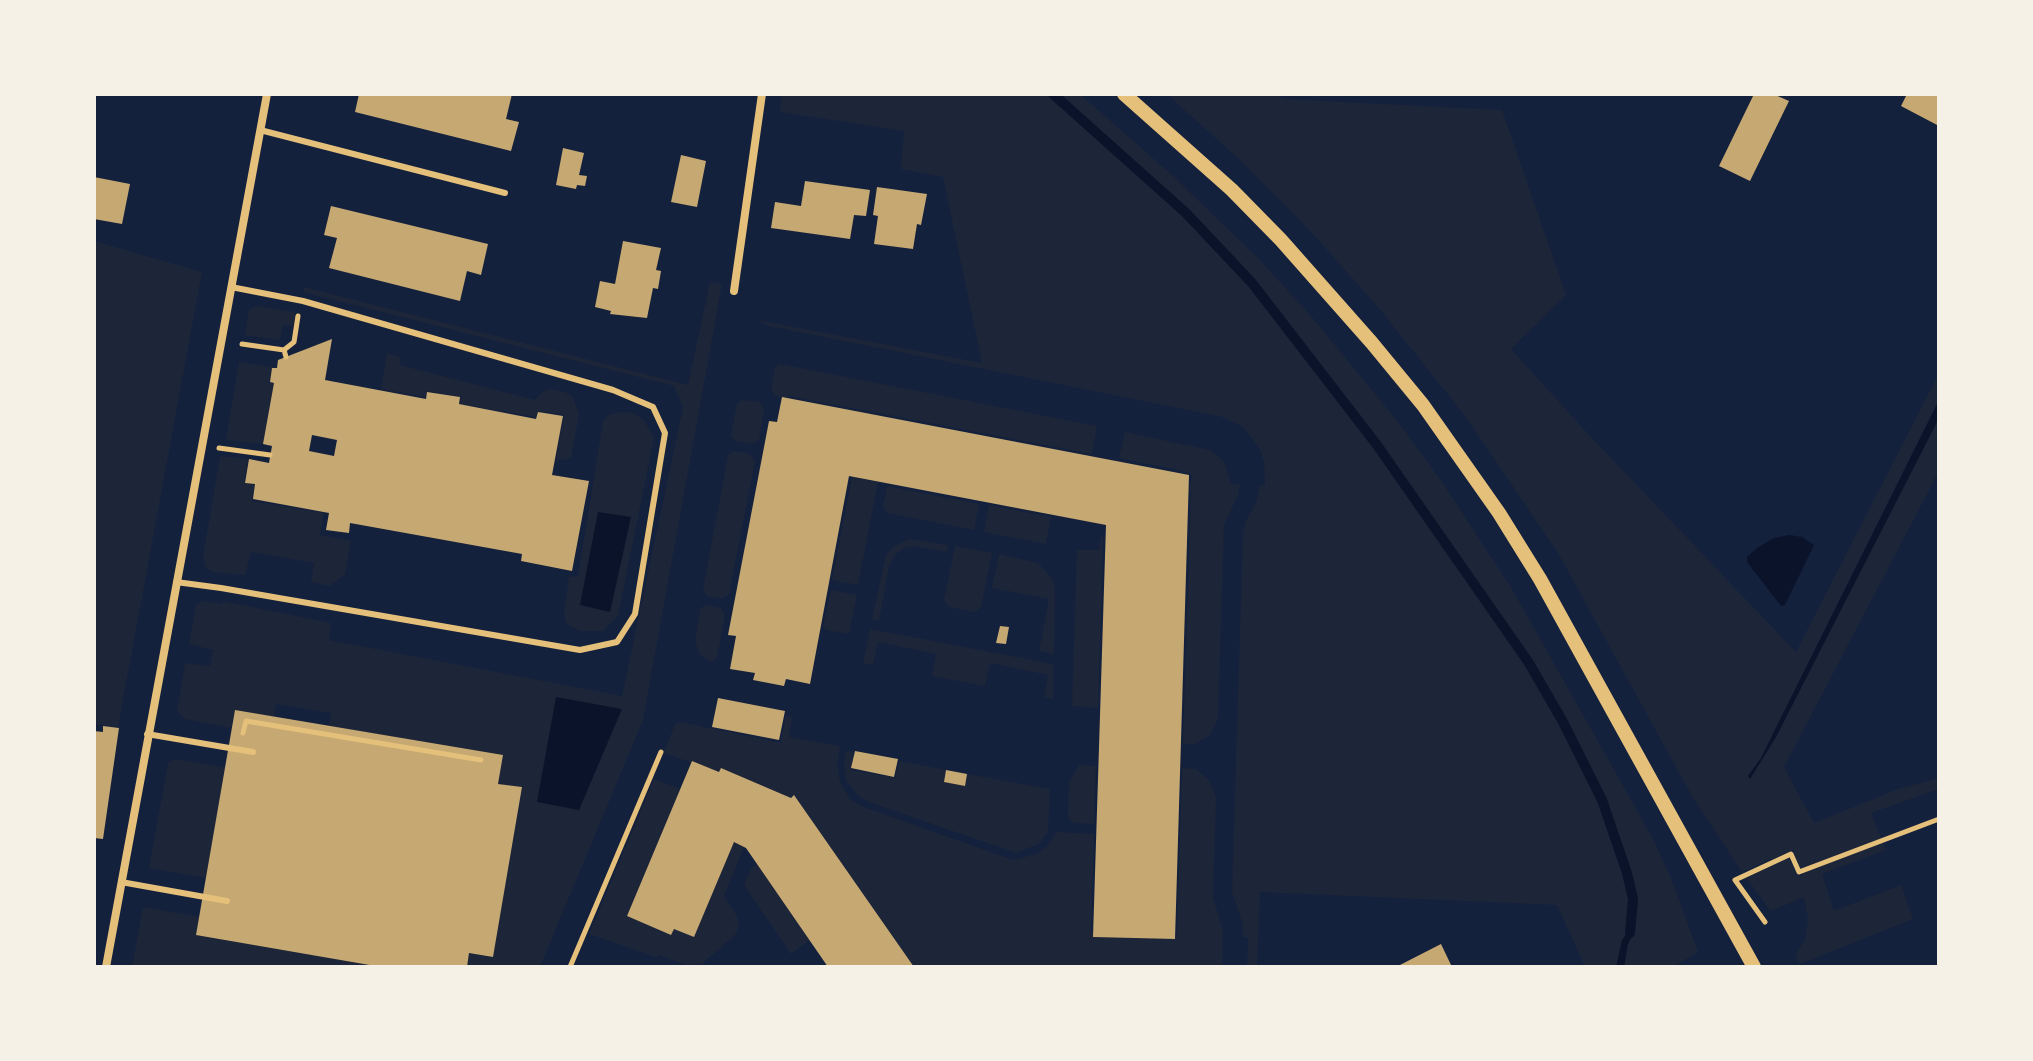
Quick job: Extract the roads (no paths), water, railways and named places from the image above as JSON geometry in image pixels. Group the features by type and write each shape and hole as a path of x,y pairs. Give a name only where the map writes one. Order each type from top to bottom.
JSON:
{"street":[{"path":"106,967 267,94"},
{"path":"734,291 762,94"},
{"path":"1124,94 1220,179 1281,240 1423,405 1499,513 1540,579 1754,967"}],"lane":[{"path":"260,130 505,193"},
{"path":"176,582 580,650 617,642 635,614 665,433 653,407 613,390 300,300 231,287"},
{"path":"147,734 253,752"},
{"path":"121,882 227,901"}],"waterway":[{"path":"1053,94 1186,213 1252,283 1377,445 1529,663 1602,800 1633,899 1630,933"}]}
